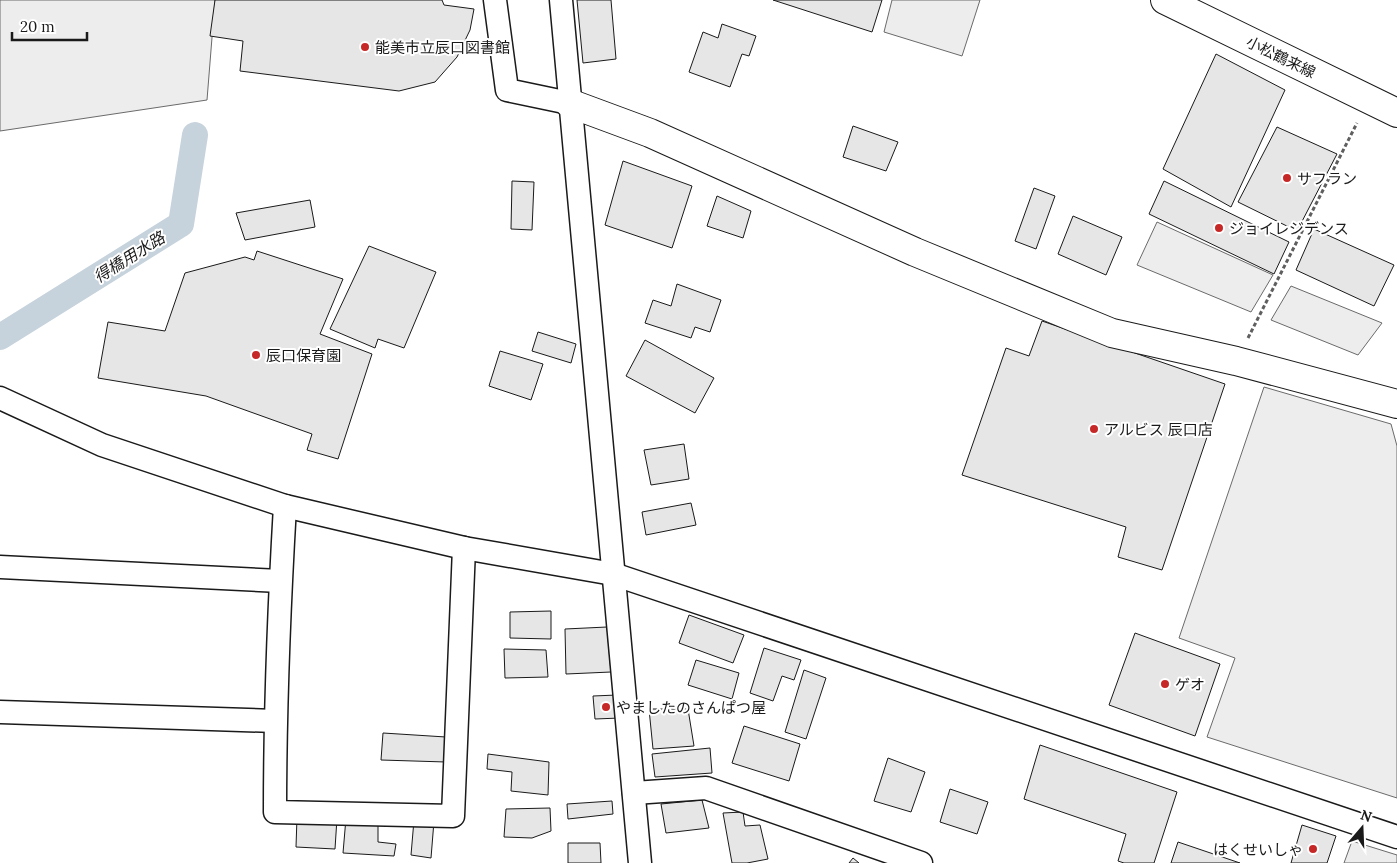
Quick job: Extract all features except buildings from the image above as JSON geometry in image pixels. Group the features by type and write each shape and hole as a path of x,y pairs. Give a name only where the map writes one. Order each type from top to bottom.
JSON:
{"street":[{"path":"495,0 507,90 569,102 650,133 915,252 1112,333 1236,361 1397,404"},
{"path":"561,0 640,863"},
{"name":"小松鶴来線","path":"1165,0 1397,113"},
{"path":"0,398 102,445 285,506 464,548 613,574 1397,838"},
{"path":"285,506 280,580 275,721 275,812 452,816 464,548"},
{"path":"0,567 280,580"},
{"path":"0,712 275,721"},
{"path":"634,793 706,788 921,863"}],"path":[{"path":"1236,361 1368,100"}],"shaded area":[{"path":"0,0 215,0 207,100 0,131"},
{"path":"892,0 980,0 962,56 884,32"},
{"path":"1157,222 1273,275 1251,312 1137,265"},
{"path":"1291,286 1382,323 1358,355 1271,320"},
{"path":"1264,387 1391,424 1397,446 1397,798 1207,737 1235,658 1179,638"},
{"path":"1352,841 1397,855 1397,863 1344,863"}],"waterway":[{"name":"得橋用水路","path":"0,337 181,224 195,135"}],"place":[{"name":"能美市立辰口図書館","path":"365,47"},
{"name":"サフラン","path":"1287,178"},
{"name":"ジョイレジデンス","path":"1219,228"},
{"name":"辰口保育園","path":"256,355"},
{"name":"アルビス 辰口店","path":"1094,429"},
{"name":"ゲオ","path":"1165,684"},
{"name":"やましたのさんぱつ屋","path":"606,707"},
{"name":"はくせいしゃ","path":"1313,849"}]}
